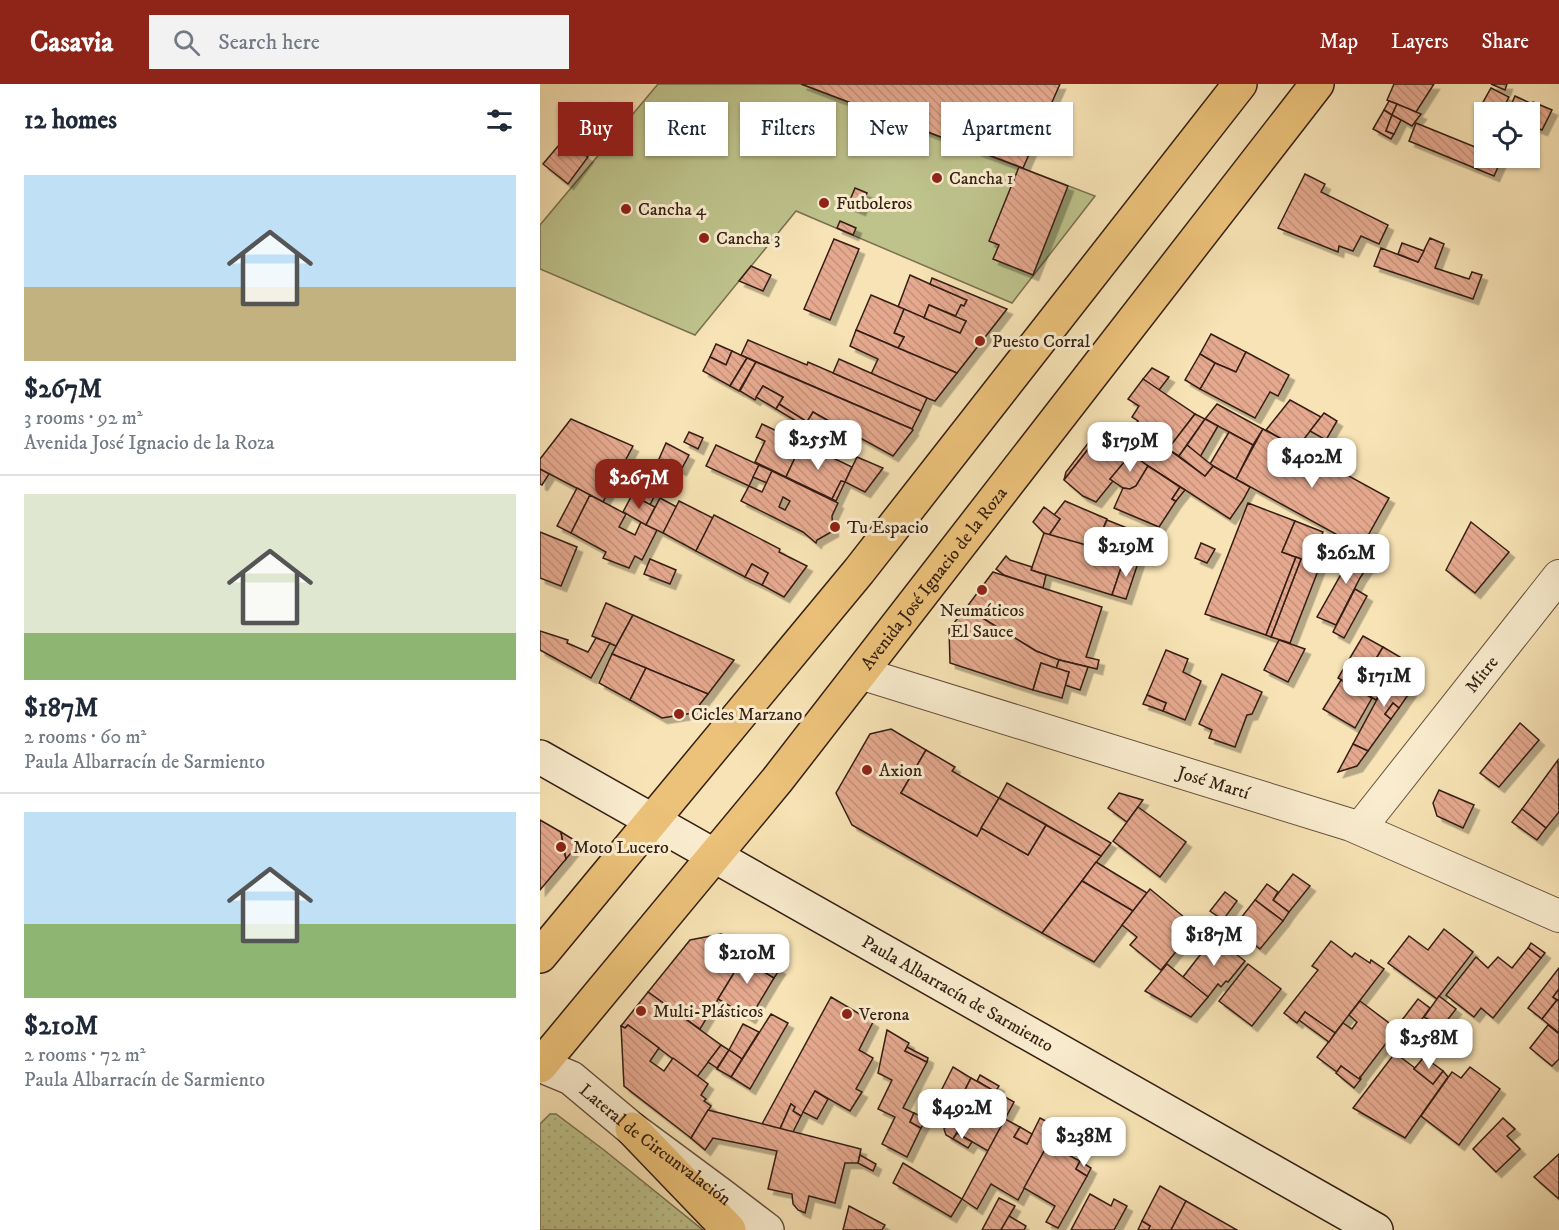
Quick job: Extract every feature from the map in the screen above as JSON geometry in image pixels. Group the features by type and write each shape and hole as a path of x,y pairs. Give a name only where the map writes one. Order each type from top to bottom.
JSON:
{"main road":[{"path":"540,957 860,571 1240,84"},
{"name":"Avenida José Ignacio de la Roza","path":"540,1066 778,778 1317,84"},
{"name":"Paula Albarracín de Sarmiento","path":"540,757 1376,1230"},
{"name":"Lateral de Circunvalación","path":"540,1066 571,1078 632,1129 766,1230"},
{"path":"632,1129 729,1230"}],"street":[{"name":"Mitre","path":"1360,828 1559,576"},
{"name":"José Martí","path":"860,673 1360,828 1559,916"}],"green space":[{"name":"Futboleros","path":"658,84 801,84 848,102 848,156 929,156 929,133 941,137 941,156 990,156 1095,196 1012,303 796,211 695,335 540,269 540,225 598,156 633,156 633,114"},
{"path":"550,1114 556,1114 604,1150 703,1230 540,1230 540,1124"}],"building":[{"path":"801,84 1060,84 1052,102 941,102 941,137 929,132 929,102 849,102"},
{"path":"1394,84 1434,84 1416,112 1387,100"},
{"path":"1491,84 1507,84 1505,90"},
{"path":"1491,88 1509,97 1506,102 1483,102"},
{"path":"1515,96 1528,102 1512,102"},
{"path":"1389,101 1397,104 1392,115 1384,110"},
{"path":"1397,104 1421,114 1412,126 1392,115"},
{"path":"1540,105 1552,110 1542,130 1540,129"},
{"path":"1384,110 1392,115 1386,131 1394,134 1391,139 1373,129"},
{"path":"1392,115 1401,120 1394,134 1386,131"},
{"path":"1416,123 1474,147 1474,168 1409,141"},
{"path":"558,146 558,156 588,157 568,184 543,164"},
{"path":"991,156 1028,156 1023,168"},
{"path":"1019,167 1068,186 1033,275 993,259 999,245 989,241"},
{"path":"1475,168 1498,168 1494,176"},
{"path":"1305,174 1325,184 1321,192 1388,225 1379,244 1361,236 1353,251 1339,246 1338,252 1278,228"},
{"path":"855,188 867,193 860,210 848,205"},
{"path":"840,221 856,228 853,235 837,228"},
{"path":"1430,238 1444,244 1435,268 1469,279 1472,272 1482,275 1473,299 1374,266 1381,248 1418,262"},
{"path":"834,239 859,249 830,320 804,309"},
{"path":"1402,243 1424,251 1418,262 1398,254"},
{"path":"751,266 771,275 763,291 739,281"},
{"path":"910,275 967,300 964,306 961,305 956,316 929,305 924,318 898,307"},
{"path":"932,278 1007,309 957,373 898,348 904,337 894,333 904,309 960,333 966,321 955,317 961,305 964,306 967,300 930,284"},
{"path":"871,295 904,309 894,333 904,337 898,348 856,330"},
{"path":"929,305 966,321 960,333 924,318"},
{"path":"856,330 957,373 935,401 927,398 871,374 878,359 850,346"},
{"path":"1211,334 1246,352 1236,372 1200,354"},
{"path":"748,340 807,365 808,362 921,411 912,429 741,355"},
{"path":"716,344 732,351 726,365 710,357"},
{"path":"732,351 747,358 730,386 703,371 710,357 726,365"},
{"path":"1246,352 1289,375 1278,396 1270,392 1255,418 1200,389 1215,363 1236,372"},
{"path":"1200,354 1215,363 1200,389 1185,380"},
{"path":"747,358 756,362 739,391 730,386"},
{"path":"839,359 927,398 921,411 833,373"},
{"path":"756,362 913,430 893,456 813,412 807,422 779,404 783,397 763,386 755,400 740,391"},
{"path":"1152,368 1169,377 1159,390 1143,379"},
{"path":"1143,379 1195,414 1168,449 1205,476 1213,466 1250,487 1230,519 1119,447 1138,421 1132,417 1139,406 1128,399"},
{"path":"763,386 783,397 776,409 756,397"},
{"path":"1290,400 1321,417 1297,448 1266,430"},
{"path":"779,404 807,422 813,412 849,433 842,445 776,409"},
{"path":"1217,404 1263,429 1253,445 1205,419"},
{"path":"1324,413 1337,421 1326,440 1310,431"},
{"path":"1195,414 1205,419 1179,456 1168,449"},
{"path":"571,419 633,446 603,502 540,469 540,459"},
{"path":"1205,419 1218,426 1200,457 1187,445"},
{"path":"762,424 802,443 786,477 755,462 765,441 756,437"},
{"path":"1263,429 1389,498 1361,548 1236,479"},
{"path":"689,432 703,438 698,449 684,442"},
{"path":"1229,432 1253,445 1236,479 1210,464"},
{"path":"1100,434 1064,480 1066,472 1092,438"},
{"path":"1100,434 1131,454 1110,479 1113,481 1096,502 1083,496 1064,480"},
{"path":"666,443 689,455 681,470 659,459"},
{"path":"802,443 852,467 845,482 841,481 832,499 786,477"},
{"path":"716,445 759,465 749,486 706,466"},
{"path":"1187,445 1213,466 1205,476 1179,456"},
{"path":"1131,454 1148,466 1136,486 1130,489 1123,488 1110,479"},
{"path":"857,457 883,468 865,492 845,482"},
{"path":"759,465 772,471 767,483 753,477"},
{"path":"1148,466 1180,487 1172,499 1176,501 1159,527 1114,508 1123,488 1130,489 1136,486"},
{"path":"540,469 549,474 542,485 540,484"},
{"path":"772,471 838,503 832,516 833,531 817,540 816,543 803,532 741,501 749,486 762,492","holes":["783,497 790,501 785,510 779,507"]},
{"path":"641,476 659,486 650,505 632,495"},
{"path":"841,481 845,482 836,501 832,499"},
{"path":"1180,487 1185,490 1176,501 1172,499"},
{"path":"577,488 590,495 571,533 557,526"},
{"path":"590,495 626,514 619,527 635,535 641,522 657,530 642,560 635,556 629,568 603,558 606,552 571,533"},
{"path":"632,495 655,507 646,525 623,512"},
{"path":"660,498 677,507 663,533 646,525"},
{"path":"679,501 713,518 696,551 663,533"},
{"path":"1065,501 1107,519 1095,548 1049,535 1060,519 1054,515"},
{"path":"1248,503 1295,521 1282,552 1296,557 1266,635 1205,614"},
{"path":"1044,507 1060,519 1049,535 1033,522"},
{"path":"714,515 780,549 779,552 807,566 784,597 762,585 768,573 752,564 745,577 696,551"},
{"path":"1107,520 1137,532 1128,557 1095,548"},
{"path":"1295,521 1323,532 1314,554 1323,558 1290,643 1271,637 1301,559 1282,552"},
{"path":"1471,522 1509,552 1475,593 1446,570"},
{"path":"540,532 577,547 561,586 540,578"},
{"path":"1044,533 1125,556 1112,595 1031,570"},
{"path":"1201,543 1215,549 1207,563 1195,558"},
{"path":"1357,546 1376,554 1360,578 1336,625 1317,617"},
{"path":"1006,556 1010,560 1032,567 1031,570 1046,575 1043,588 1004,575 996,569"},
{"path":"1125,556 1139,560 1126,599 1112,595"},
{"path":"1296,557 1301,559 1271,637 1266,635"},
{"path":"650,559 676,570 670,584 644,574"},
{"path":"752,564 768,573 762,585 745,577"},
{"path":"993,572 1102,607 1086,657 1099,660 1097,669 1056,659 1036,651 966,608"},
{"path":"1355,589 1367,596 1344,638 1333,632"},
{"path":"606,603 633,615 616,646 592,636"},
{"path":"966,608 1036,651 1059,660 1056,669 1041,663 1033,690 950,663 949,629"},
{"path":"633,615 734,660 708,694 612,654"},
{"path":"540,631 568,640 567,643 588,652 596,638 610,643 591,678 540,650"},
{"path":"1363,636 1383,647 1358,689 1338,678"},
{"path":"1279,640 1305,649 1288,682 1264,670"},
{"path":"1383,647 1400,657 1376,700 1358,689"},
{"path":"1166,650 1188,659 1183,672 1201,681 1185,720 1163,711 1166,703 1147,695"},
{"path":"612,654 646,668 630,700 599,683"},
{"path":"1059,660 1088,667 1080,690 1065,685 1069,672 1056,669"},
{"path":"1041,663 1069,672 1062,698 1033,690"},
{"path":"646,668 708,694 693,713 662,718 630,700"},
{"path":"1394,668 1417,682 1399,708 1393,703 1385,714 1391,719 1368,751 1353,744"},
{"path":"1222,674 1262,692 1252,714 1247,715 1235,747 1209,738 1212,730 1199,724"},
{"path":"1341,680 1372,698 1355,728 1323,709"},
{"path":"1147,695 1166,703 1163,711 1143,704"},
{"path":"1393,703 1399,708 1391,719 1385,714"},
{"path":"1520,723 1539,740 1499,787 1480,773"},
{"path":"891,729 926,750 901,793 977,836 981,828 1028,855 1046,825 1101,856 1042,933 852,825 836,793 870,734"},
{"path":"1353,744 1368,751 1357,766 1338,772"},
{"path":"926,750 955,767 952,771 999,798 977,836 901,793"},
{"path":"1558,760 1559,812 1546,828 1522,809"},
{"path":"1007,783 1111,843 1101,856 999,798"},
{"path":"1439,790 1474,805 1463,828 1437,816 1433,803"},
{"path":"1119,793 1143,800 1127,822 1108,808"},
{"path":"999,798 1046,825 1028,855 981,828"},
{"path":"1138,807 1186,842 1160,877 1113,841"},
{"path":"1522,809 1546,828 1537,840 1512,822"},
{"path":"540,820 561,832 566,859 540,890"},
{"path":"561,832 579,843 566,859"},
{"path":"1096,862 1147,893 1133,911 1082,881"},
{"path":"1293,874 1310,886 1289,912 1273,900"},
{"path":"1082,881 1133,911 1094,962 1042,933"},
{"path":"1267,884 1278,892 1273,900 1289,912 1283,921 1255,900"},
{"path":"1150,889 1196,927 1161,970 1130,945 1137,937 1122,925"},
{"path":"1225,892 1237,901 1223,920 1210,911"},
{"path":"1255,900 1283,921 1260,949 1233,928"},
{"path":"1444,929 1473,952 1437,999 1388,963 1409,936 1428,950"},
{"path":"721,934 748,950 700,1029 648,992 690,940"},
{"path":"1214,937 1245,961 1228,982 1226,981 1221,987 1218,984 1208,997 1183,977"},
{"path":"1331,941 1352,957 1355,953 1384,969 1335,1033 1305,1012 1297,1023 1284,1013 1318,970 1312,966"},
{"path":"1531,943 1545,953 1541,958 1528,948"},
{"path":"1528,948 1541,958 1493,1018 1481,1008 1474,1017 1446,995 1476,957 1488,968 1498,957 1512,968"},
{"path":"748,950 756,957 757,955 767,961 761,970 774,978 750,1018 718,999"},
{"path":"767,961 780,969 774,978 761,970"},
{"path":"1167,964 1208,997 1191,1017 1145,991"},
{"path":"1248,964 1281,989 1252,1026 1219,1001"},
{"path":"1559,968 1559,989 1553,997 1557,1000 1542,1019 1528,1008"},
{"path":"1559,989 1559,1001 1553,997"},
{"path":"648,992 721,1045 697,1077 628,1025 625,1028 621,1026"},
{"path":"1439,996 1456,1009 1442,1027 1424,1017"},
{"path":"831,997 873,1022 859,1050 873,1058 856,1089 862,1092 850,1111 815,1091 801,1116 793,1111 795,1107 791,1104 780,1129 762,1124"},
{"path":"1418,999 1430,1008 1411,1034 1399,1024"},
{"path":"1557,1000 1559,1001 1559,1033 1542,1019"},
{"path":"1360,1001 1397,1029 1359,1079 1341,1066 1337,1072 1317,1057 1343,1023 1352,1029 1357,1022 1349,1015"},
{"path":"1305,1012 1335,1033 1329,1042 1299,1020"},
{"path":"771,1014 788,1023 750,1089 731,1077"},
{"path":"743,1024 759,1032 742,1059 729,1050"},
{"path":"628,1025 659,1048 650,1061 664,1071 673,1058 708,1084 701,1095 706,1099 704,1101 711,1106 691,1138 624,1086 621,1026 625,1028"},
{"path":"1548,1025 1559,1034 1559,1059 1552,1066 1530,1048"},
{"path":"887,1030 909,1043 905,1051 927,1062 903,1108 914,1113 910,1122 921,1128 907,1157 882,1144 895,1117 878,1109 892,1080 878,1073"},
{"path":"721,1045 729,1050 717,1068 708,1062"},
{"path":"907,1047 928,1058 927,1062 905,1051"},
{"path":"729,1050 742,1059 731,1077 717,1069"},
{"path":"1395,1053 1433,1084 1443,1071 1448,1077 1405,1138 1353,1108"},
{"path":"1424,1057 1443,1071 1433,1084 1414,1069"},
{"path":"1341,1066 1359,1079 1360,1077 1361,1079 1354,1088 1336,1073"},
{"path":"953,1067 971,1078 946,1126 928,1117"},
{"path":"1470,1067 1500,1089 1459,1145 1421,1116 1452,1072 1461,1078"},
{"path":"980,1075 999,1086 995,1092 977,1081"},
{"path":"971,1078 1014,1102 988,1151 957,1133 972,1105 961,1098"},
{"path":"815,1091 828,1099 817,1119 803,1112"},
{"path":"961,1098 972,1105 953,1139 946,1135 944,1129"},
{"path":"791,1104 795,1107 793,1111 801,1116 793,1132 780,1129"},
{"path":"708,1110 861,1149 858,1163 845,1163 835,1203 809,1196 805,1213 793,1204 792,1194 768,1189 777,1151 713,1138 705,1150 691,1138"},
{"path":"914,1113 926,1119 921,1128 910,1122"},
{"path":"1040,1118 1057,1127 1018,1200 991,1184 977,1209 962,1199 1005,1119 1020,1127 1014,1137 1027,1144"},
{"path":"1503,1118 1515,1129 1507,1136 1520,1149 1496,1172 1473,1149"},
{"path":"1020,1127 1032,1134 1027,1144 1014,1137"},
{"path":"957,1133 972,1142 968,1148 953,1139"},
{"path":"1048,1144 1080,1161 1076,1169 1087,1176 1058,1228 1046,1222 1055,1206 1024,1188"},
{"path":"1559,1154 1559,1199 1534,1177"},
{"path":"860,1155 876,1164 873,1171 858,1163"},
{"path":"1080,1161 1091,1168 1087,1176 1076,1169"},
{"path":"903,1163 962,1199 951,1217 893,1183"},
{"path":"1160,1186 1186,1201 1171,1230 1148,1230 1150,1226 1142,1221"},
{"path":"1090,1194 1111,1206 1114,1199 1127,1206 1114,1230 1071,1230"},
{"path":"999,1198 1015,1206 1001,1230 982,1230"},
{"path":"1186,1201 1237,1230 1171,1230"},
{"path":"849,1206 885,1225 882,1230 843,1230"},
{"path":"1009,1216 1026,1226 1024,1230 1001,1230"},
{"path":"1142,1221 1150,1226 1148,1230 1138,1230"}],"place":[{"name":"Cancha 1","path":"937,178"},
{"name":"Futboleros","path":"824,203"},
{"name":"Cancha 4","path":"626,209"},
{"name":"Cancha 3","path":"704,238"},
{"name":"Puesto Corral","path":"980,341"},
{"name":"Tu Espacio","path":"835,527"},
{"name":"Neumáticos El Sauce","path":"982,590"},
{"name":"Cicles Marzano","path":"679,714"},
{"name":"Axion","path":"867,770"},
{"name":"Moto Lucero","path":"561,847"},
{"name":"Multi-Plásticos","path":"641,1011"},
{"name":"Verona","path":"847,1014"}]}
